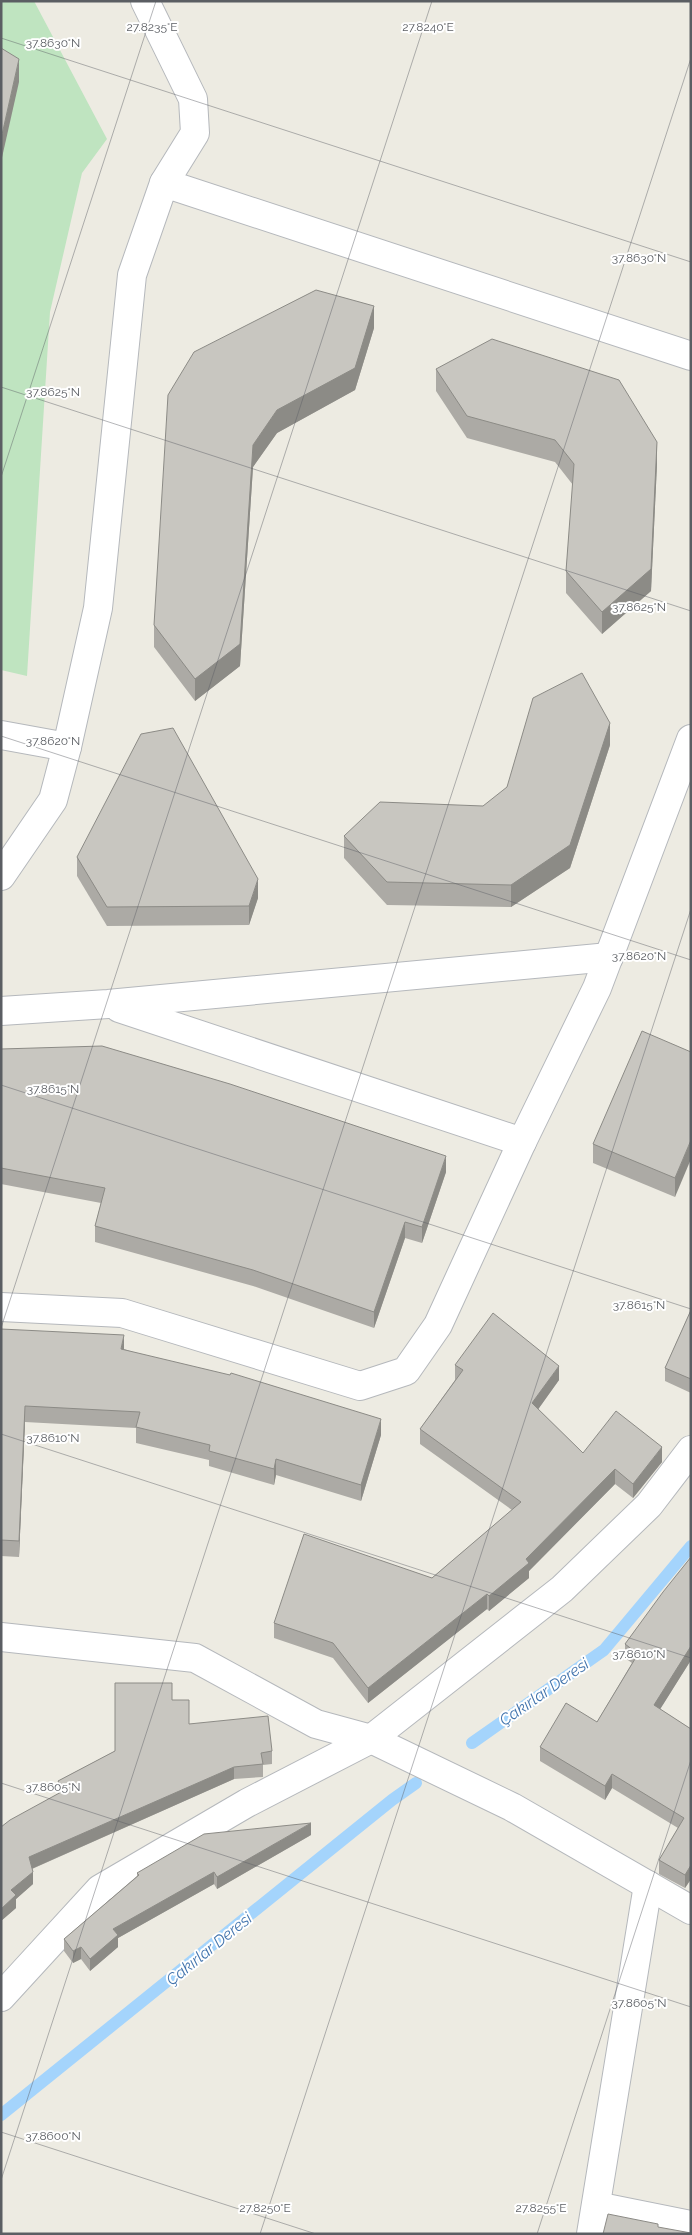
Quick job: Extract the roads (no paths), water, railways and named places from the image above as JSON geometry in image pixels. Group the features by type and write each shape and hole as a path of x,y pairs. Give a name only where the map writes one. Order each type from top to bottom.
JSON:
{"street":[{"path":"1,876 53,800 67,748 98,608 132,275 164,183 195,133 193,99 144,1"},
{"path":"164,183 691,356"},
{"path":"1,735 67,748"},
{"path":"1,1307 122,1313 360,1386 406,1370 438,1325 522,1142 597,988 691,739"},
{"path":"1,1011 108,1004 609,957"},
{"path":"108,1004 522,1142"},
{"path":"1,1997 100,1889 248,1803 371,1739 562,1589 649,1505 691,1450"},
{"path":"1,1637 195,1658 316,1724 371,1739 512,1807 691,1910"},
{"path":"591,2234 648,1885"},
{"path":"596,2206 691,2225"}],"waterway":[{"name":"Çakırlar Deresi","path":"472,1743 604,1650 691,1546"},
{"name":"Çakırlar Deresi","path":"1,2115 392,1800 416,1783"}]}
